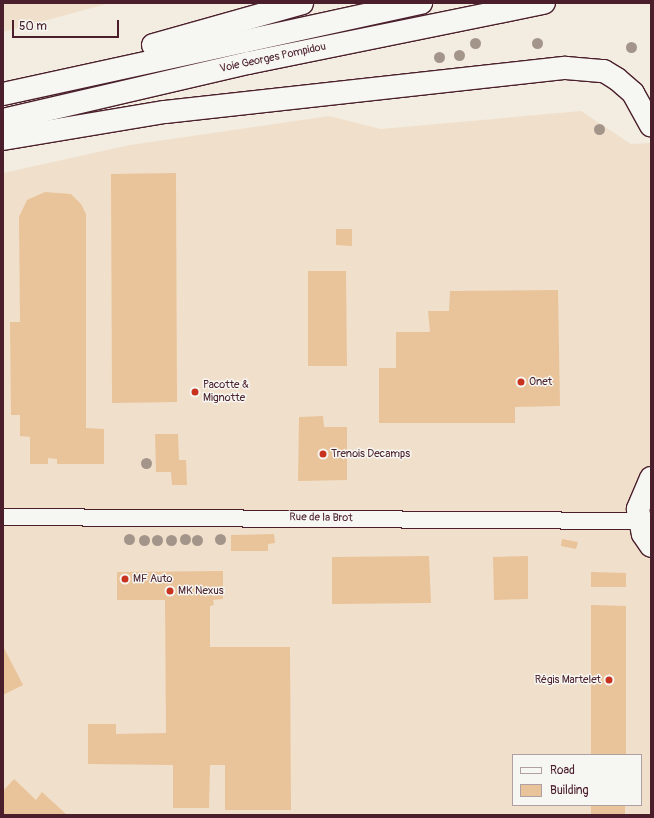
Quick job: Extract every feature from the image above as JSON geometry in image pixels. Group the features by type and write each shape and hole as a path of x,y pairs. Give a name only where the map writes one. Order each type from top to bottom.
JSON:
{"main road":[{"path":"3,87 302,3"},
{"path":"3,94 421,3"},
{"name":"Voie Georges Pompidou","path":"3,120 248,63 544,3"},
{"path":"3,139 165,112 566,68 604,71 617,79 633,94 651,125"},
{"path":"651,478 640,497 638,521 651,546"}],"street":[{"name":"Rue de la Brot","path":"3,517 638,521"}],"shaded area":[{"path":"3,3 110,3 3,32"},
{"path":"581,111 631,144 651,143 651,815 3,815 3,173 130,145 329,116 381,129"}],"building":[{"path":"176,173 177,402 112,403 111,174"},
{"path":"45,192 71,194 81,204 86,214 86,428 104,429 104,464 57,464 57,459 48,458 48,464 30,464 30,437 20,436 20,415 11,415 10,322 20,322 19,217 27,200"},
{"path":"336,229 352,229 352,246 336,245"},
{"path":"308,271 346,271 347,366 308,366"},
{"path":"558,290 560,406 515,407 515,423 379,423 379,368 396,368 396,332 430,332 428,311 449,311 450,291"},
{"name":"Trenois Decamps","path":"323,416 324,427 347,427 347,480 298,481 299,417"},
{"path":"155,434 178,434 179,460 186,460 187,485 172,485 171,472 156,472"},
{"path":"274,534 275,543 268,544 268,551 231,551 231,535"},
{"path":"562,539 578,542 576,549 561,546"},
{"path":"429,556 431,603 332,604 332,557"},
{"path":"528,556 528,599 494,600 493,557"},
{"path":"223,571 223,599 213,600 214,605 210,606 210,647 290,647 291,810 225,810 225,765 210,765 209,808 173,808 173,765 88,764 88,724 116,724 116,734 166,733 165,600 117,600 117,572"},
{"path":"591,572 626,573 626,587 591,587"},
{"name":"Régis Martelet","path":"591,605 626,606 626,754 591,754"},
{"path":"3,646 23,685 3,695"},
{"path":"14,779 36,800 42,792 67,815 3,815 3,791"},
{"path":"591,806 625,806 625,815 591,815"}],"place":[{"name":"Onet","path":"521,382"},
{"name":"Pacotte & Mignotte","path":"195,392"},
{"name":"Trenois Decamps","path":"323,454"},
{"name":"MF Auto","path":"125,579"},
{"name":"MK Nexus","path":"170,591"},
{"name":"Régis Martelet","path":"609,680"}]}
